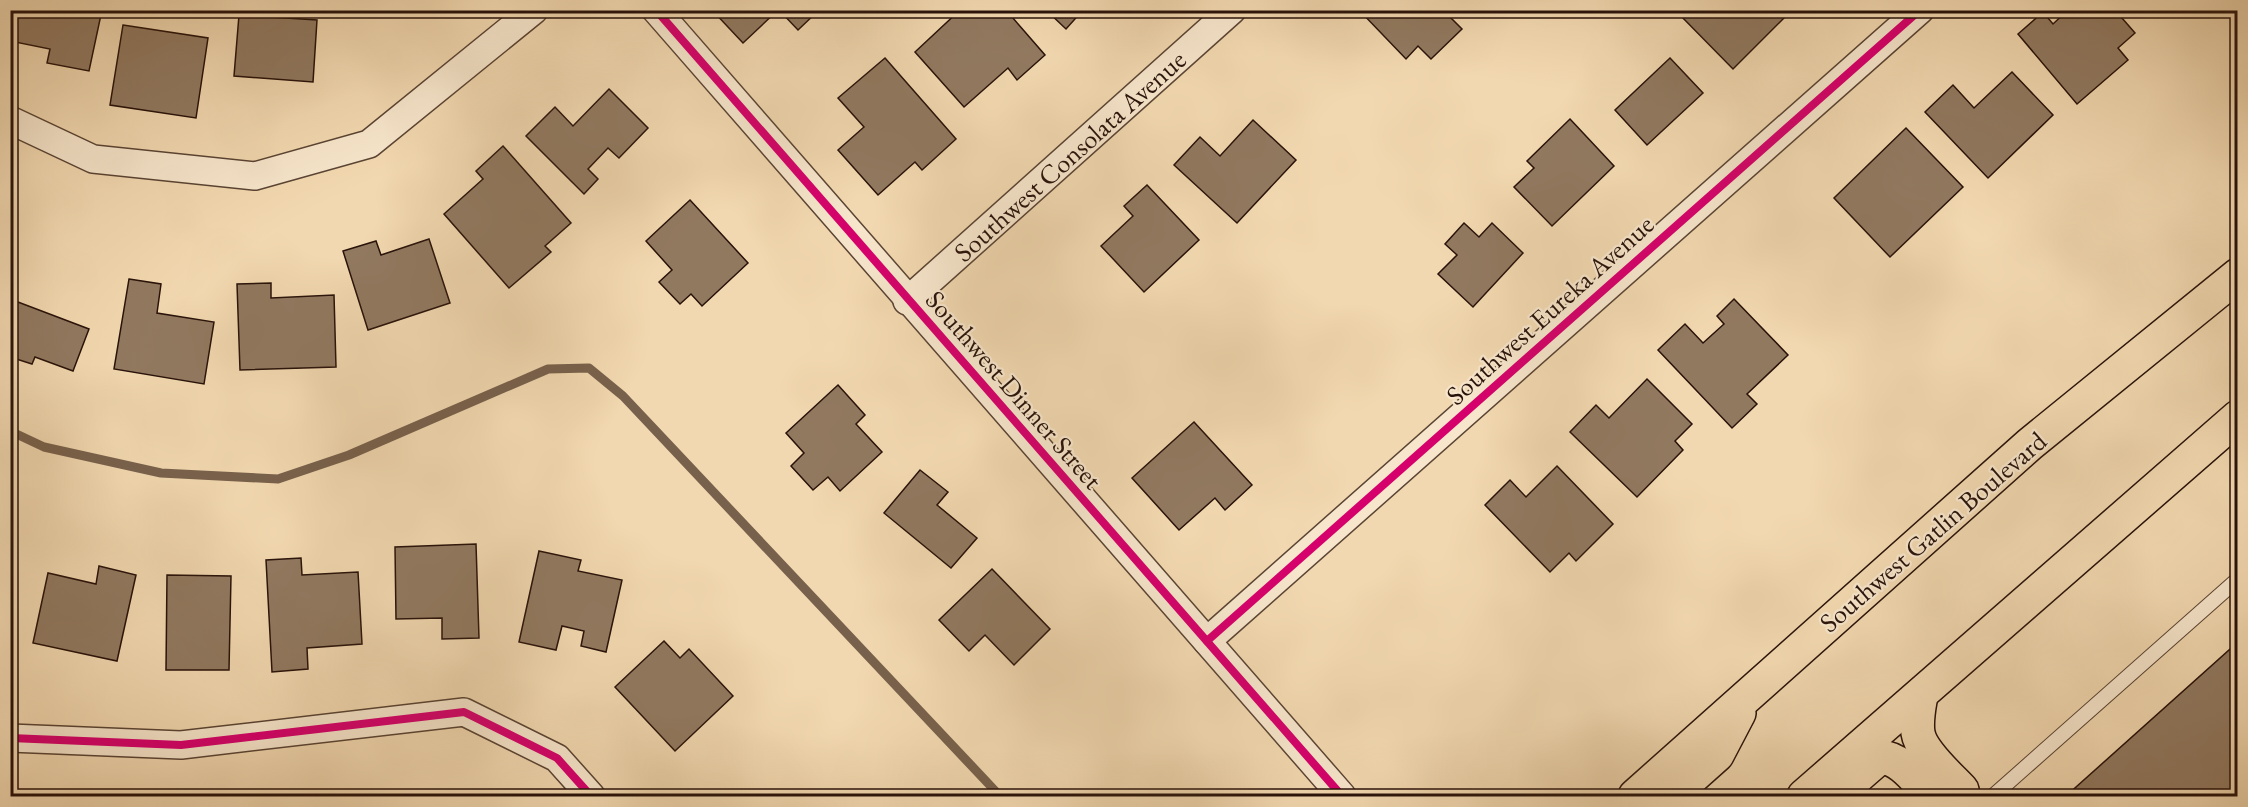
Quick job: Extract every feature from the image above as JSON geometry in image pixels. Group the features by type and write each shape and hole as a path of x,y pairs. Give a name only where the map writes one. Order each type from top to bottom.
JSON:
{"main road":[{"name":"Southwest Gatlin Boulevard","path":"1635,796 2030,444 2238,275"},
{"path":"1804,796 2238,417"},
{"path":"1671,796 1717,755 1749,695"},
{"path":"1921,695 1917,723 1922,746 1962,790 1963,796"},
{"path":"1834,796 1880,757 1890,757 1900,764 1932,796"}],"street":[{"path":"10,120 93,159 255,176 369,144 534,10"},
{"name":"Southwest Dinner Street","path":"656,10 907,301 1342,796"},
{"name":"Southwest Consolata Avenue","path":"907,301 1232,10"},
{"name":"Southwest Eureka Avenue","path":"1207,641 1920,10"},
{"path":"10,738 181,745 464,712 557,758 591,796"}],"lane":[{"path":"1993,796 2238,579"}],"building":[{"path":"15,10 102,10 89,71 47,63 50,49 10,41"},
{"path":"712,10 778,10 743,43"},
{"path":"779,10 819,10 798,30"},
{"path":"960,10 1006,10 1045,55 1017,80 1008,68 964,107 915,52"},
{"path":"1046,10 1083,10 1066,29"},
{"path":"1359,10 1459,10 1451,18 1462,29 1431,59 1418,46 1406,59"},
{"path":"1683,10 1792,10 1733,69 1679,14"},
{"path":"2068,10 2115,10 2135,33 2118,48 2128,60 2077,104 2018,34 2043,12 2053,24"},
{"path":"239,15 317,20 313,82 234,76"},
{"path":"123,25 208,38 196,118 110,105"},
{"path":"885,58 956,139 922,170 915,162 878,195 838,150 864,127 838,98"},
{"path":"1670,58 1703,93 1647,145 1615,110"},
{"path":"2012,72 2053,115 1988,178 1925,112 1953,85 1974,108"},
{"path":"609,89 648,128 619,158 608,148 588,169 598,179 584,194 526,136 555,107 573,126"},
{"path":"1570,119 1614,166 1552,226 1514,187 1534,168 1527,161"},
{"path":"1253,120 1296,160 1237,223 1174,165 1200,137 1220,156"},
{"path":"1906,128 1963,187 1890,257 1834,198"},
{"path":"503,146 571,223 545,246 551,252 509,288 444,214 483,179 476,171"},
{"path":"1147,185 1199,240 1144,292 1101,246 1133,216 1124,206"},
{"path":"690,200 748,263 702,306 691,294 680,304 659,282 672,270 646,241"},
{"path":"1464,223 1479,237 1492,223 1523,253 1473,307 1438,274 1457,255 1445,244"},
{"path":"429,239 450,303 368,330 343,251 376,241 381,255"},
{"path":"129,279 161,284 157,313 214,322 204,384 114,369"},
{"path":"271,283 271,298 334,295 336,367 240,370 237,284"},
{"path":"10,299 89,329 73,371 35,357 32,364 10,357"},
{"path":"1734,299 1788,355 1747,394 1757,404 1732,428 1658,350 1685,324 1703,343 1724,324 1717,316"},
{"path":"1647,379 1692,424 1675,441 1683,450 1637,497 1570,432 1596,405 1609,418"},
{"path":"838,385 865,415 856,424 882,452 840,491 828,477 813,490 791,466 804,453 786,433"},
{"path":"1194,422 1252,485 1225,510 1215,498 1179,530 1132,478"},
{"path":"1557,466 1613,524 1576,561 1569,553 1550,572 1485,505 1510,480 1526,497"},
{"path":"920,470 948,492 937,505 977,538 951,568 884,513"},
{"path":"476,544 479,638 442,639 442,618 396,619 395,547"},
{"path":"539,551 581,560 578,571 622,580 606,652 581,646 584,631 562,626 556,650 519,642"},
{"path":"301,558 302,575 358,572 362,644 307,648 308,669 272,672 266,560"},
{"path":"99,566 136,575 117,661 33,643 48,573 96,584"},
{"path":"992,569 1050,629 1014,665 985,635 969,651 939,620"},
{"path":"167,575 231,576 229,670 166,670"},
{"path":"664,641 680,658 689,649 733,696 675,751 615,687"},
{"path":"2238,642 2238,796 2066,796"}],"waterway":[{"path":"10,431 44,447 161,473 278,479 349,455 548,369 589,368 623,396 1000,796"}],"cycle path":[{"path":"656,10 1342,796"},
{"path":"1207,641 1920,10"},
{"path":"10,738 181,745 464,712 557,758 591,796"}]}
